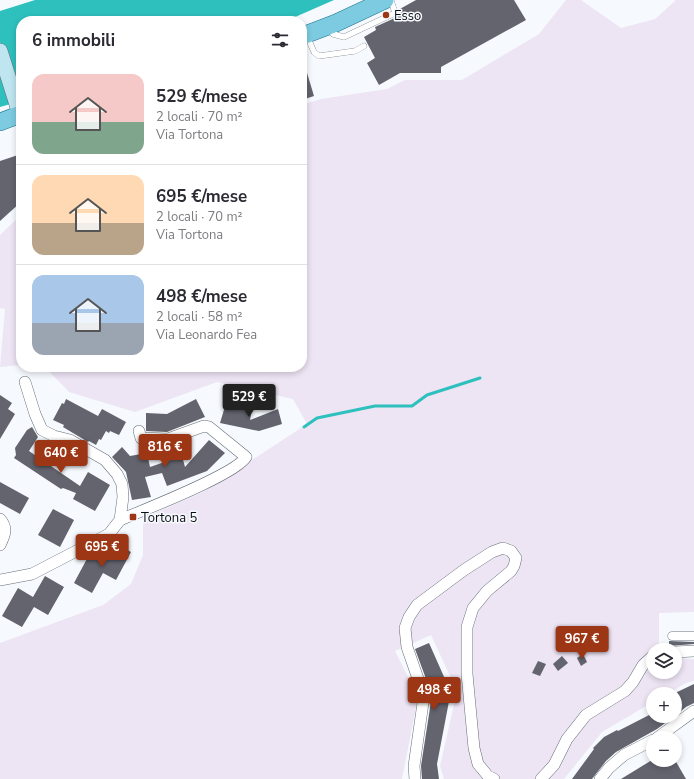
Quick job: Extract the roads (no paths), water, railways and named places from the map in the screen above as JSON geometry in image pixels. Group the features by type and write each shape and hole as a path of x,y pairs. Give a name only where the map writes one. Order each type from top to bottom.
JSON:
{"main road":[{"path":"307,34 328,27 385,0"},
{"path":"0,51 16,101"},
{"path":"0,123 16,115"}],"street":[{"path":"25,382 35,414 42,430 54,436 70,440 105,460 117,474 122,484 123,497 120,520"},
{"path":"0,580 32,574 109,534 120,520 224,474 246,457 209,426 204,426 168,439 141,438 139,431"},
{"path":"0,518 5,525 6,533 0,545"},
{"path":"415,779 414,766 424,696 407,647 405,628 409,617 417,605 464,570 492,552 503,548 510,551 516,558 514,566 511,571 487,591 473,608 467,627 467,674 474,748 478,764 488,776 494,779"},
{"path":"672,636 694,636"},
{"path":"682,652 694,651"},
{"path":"541,779 554,765 568,739 586,715 625,691 646,662"},
{"path":"666,731 694,710"},
{"path":"600,779 609,768 624,755 646,744"}],"lane":[{"path":"328,27 333,34 344,37 395,13 391,0"},
{"path":"307,40 314,52 319,56 356,51 364,46"}],"water":[{"path":"35,0 334,0 297,16 16,16 16,102 0,107 0,11"}],"waterway":[{"path":"304,427 317,418 375,406 412,406 427,395 480,378"}],"place":[{"name":"Esso","path":"386,15"},
{"name":"Tortona 5","path":"133,517"}]}
